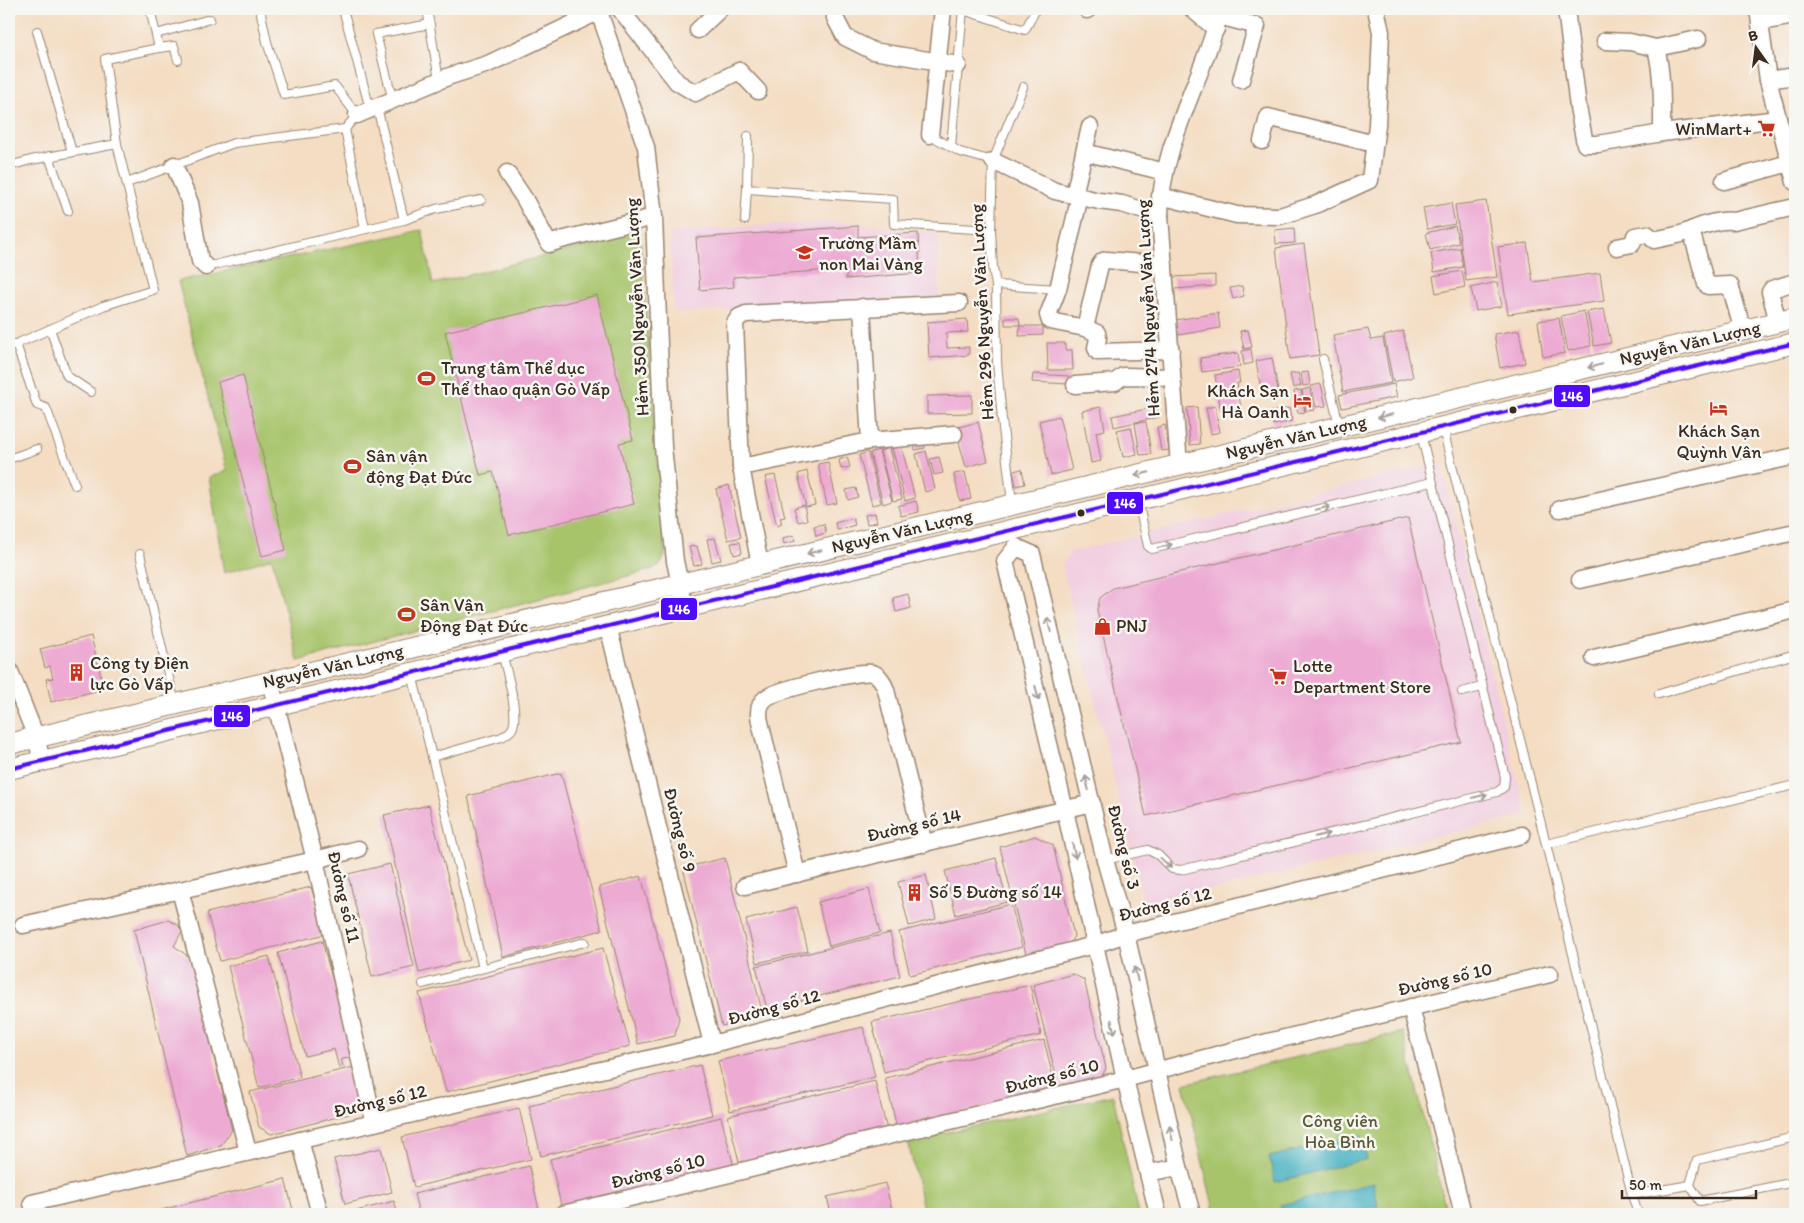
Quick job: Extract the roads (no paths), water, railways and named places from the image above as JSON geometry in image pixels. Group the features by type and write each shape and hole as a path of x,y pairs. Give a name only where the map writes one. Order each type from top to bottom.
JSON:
{"street":[{"path":"620,9 677,82 695,92 739,71 758,91"},
{"path":"698,30 720,9"},
{"path":"835,9 835,18 845,37 874,51 958,65"},
{"path":"930,136 943,9"},
{"path":"1192,9 1218,18 1257,26 1241,80"},
{"path":"1160,196 1237,215 1280,216 1315,205 1370,180 1381,32 1376,9"},
{"path":"1566,9 1578,107 1585,144 1598,144 1662,133 1778,119"},
{"name":"Hẻm 350 Nguyễn Văn Lượng","path":"368,110 439,80 488,64 601,10 646,148 654,217 664,448 679,584 685,608"},
{"path":"1795,16 1759,15 1768,80 1795,182"},
{"name":"Hẻm 274 Nguyễn Văn Lượng","path":"1179,465 1160,196 1165,172 1186,105 1218,18"},
{"path":"1605,41 1630,42 1656,48 1698,39"},
{"path":"1656,48 1659,58 1662,133"},
{"path":"1768,80 1795,76"},
{"path":"1262,141 1268,117 1374,144"},
{"path":"1090,126 1058,288 1048,316 1050,321 1085,328 1098,336 1096,348 1098,352 1171,350"},
{"path":"1084,152 1165,172"},
{"path":"993,161 1055,191 1122,204 1160,216"},
{"path":"1724,181 1789,163"},
{"path":"174,165 190,203 200,261 206,267"},
{"path":"507,173 524,198 549,244 654,217"},
{"path":"1617,247 1632,244 1635,236 1647,234 1654,240 1725,220 1734,221 1795,208"},
{"path":"1691,230 1706,284 1708,286 1730,285 1743,331"},
{"path":"1085,328 1100,265 1103,262 1107,260 1164,265"},
{"path":"1786,320 1770,292 1775,287 1795,282"},
{"path":"760,565 741,466 735,323 739,316 862,307 959,303"},
{"path":"862,307 870,440"},
{"name":"Nguyễn Văn Lượng","path":"9,744 1786,320"},
{"name":"Nguyễn Văn Lượng","path":"9,769 685,608 1014,538 1137,500 1795,343"},
{"path":"1075,385 1115,382 1123,376 1172,378"},
{"path":"1436,404 1442,427"},
{"path":"1415,409 1420,432"},
{"path":"741,466 870,440 954,434"},
{"path":"1560,509 1795,456"},
{"path":"1008,506 1014,538 1005,561 1065,810 1125,1079 1158,1214"},
{"path":"1580,580 1795,532"},
{"name":"Đường số 3","path":"1014,538 1032,554 1106,860 1126,934 1179,1167 1192,1214"},
{"path":"1594,658 1795,610"},
{"name":"Đường số 9","path":"608,626 712,1044"},
{"path":"9,669 36,737 42,761"},
{"path":"798,874 758,711 762,701 767,697 801,686 862,672 875,674 880,678 886,690 924,844"},
{"name":"Đường số 11","path":"270,681 315,860 374,1123"},
{"name":"Đường số 14","path":"745,886 1092,803"},
{"name":"Đường số 12","path":"34,1208 248,1152 712,1044 1126,934 1522,835"},
{"path":"23,924 358,849"},
{"path":"180,890 248,1152"},
{"name":"Đường số 10","path":"563,1214 1158,1071 1240,1049 1550,974"},
{"path":"1411,1007 1463,1214"},
{"path":"300,1140 320,1214"},
{"path":"1148,1174 1179,1167"}],"lane":[{"path":"150,9 160,48"},
{"path":"260,9 267,42 284,95 335,86 368,110"},
{"path":"343,9 368,110 404,220"},
{"path":"427,9 439,80"},
{"path":"951,147 963,9 1025,30 1036,9"},
{"path":"156,34 210,19"},
{"path":"393,101 376,34 430,24"},
{"path":"37,31 72,152"},
{"path":"75,486 46,408 37,405 13,344 104,306 153,290 117,144 105,59 174,46 178,60"},
{"path":"930,136 960,152 993,161 1023,87"},
{"path":"127,183 234,143 345,129 368,110"},
{"path":"345,129 365,229"},
{"path":"745,220 748,136"},
{"path":"9,166 49,156 117,144"},
{"path":"49,156 68,211"},
{"name":"Hẻm 296 Nguyễn Văn Lượng","path":"993,161 991,230 996,285 997,362 1011,494 1008,506"},
{"path":"747,190 892,199 894,224 991,230"},
{"path":"206,267 404,220 436,209 481,200"},
{"path":"996,285 1058,288"},
{"path":"50,329 67,376 91,392"},
{"path":"1323,358 1339,427"},
{"path":"1442,427 1638,1214"},
{"path":"1106,860 1148,850 1158,855 1172,868 1181,870 1497,792 1504,787 1505,777 1495,743 1420,432"},
{"path":"9,459 37,449"},
{"path":"1137,500 1148,546 1152,549 1432,482"},
{"path":"140,554 175,704"},
{"path":"432,757 502,737 512,730 514,722 513,696 501,652"},
{"path":"1659,694 1795,654"},
{"path":"412,673 483,968"},
{"path":"1462,692 1482,687"},
{"path":"1546,844 1795,785"},
{"path":"422,984 585,942"},
{"path":"1795,1137 1697,1160 1690,1185 1700,1201 1795,1182"},
{"path":"1632,1195 1690,1185"}],"water":[{"path":"1361,1135 1367,1159 1275,1182 1269,1157"},
{"path":"1373,1183 1378,1206 1346,1214 1282,1214 1280,1205"}],"place":[{"name":"WinMart+","path":"1766,129"},
{"name":"Trường Mầm non Mai Vàng","path":"805,253"},
{"name":"Trung tâm Thể dục Thể thao quận Gò Vấp","path":"427,378"},
{"name":"Khách Sạn Hà Oanh","path":"1303,401"},
{"name":"Khách Sạn Quỳnh Vân","path":"1719,408"},
{"name":"Sân vận động Đạt Đức","path":"352,466"},
{"name":"Sân Vận Động Đạt Đức","path":"406,615"},
{"name":"PNJ","path":"1102,626"},
{"name":"Công ty Điện lực Gò Vấp","path":"76,673"},
{"name":"Lotte Department Store","path":"1279,676"},
{"name":"Số 5 Đường số 14","path":"915,892"}],"park label":[{"name":"Công viên Hòa Bình","path":"1340,1131"}]}
